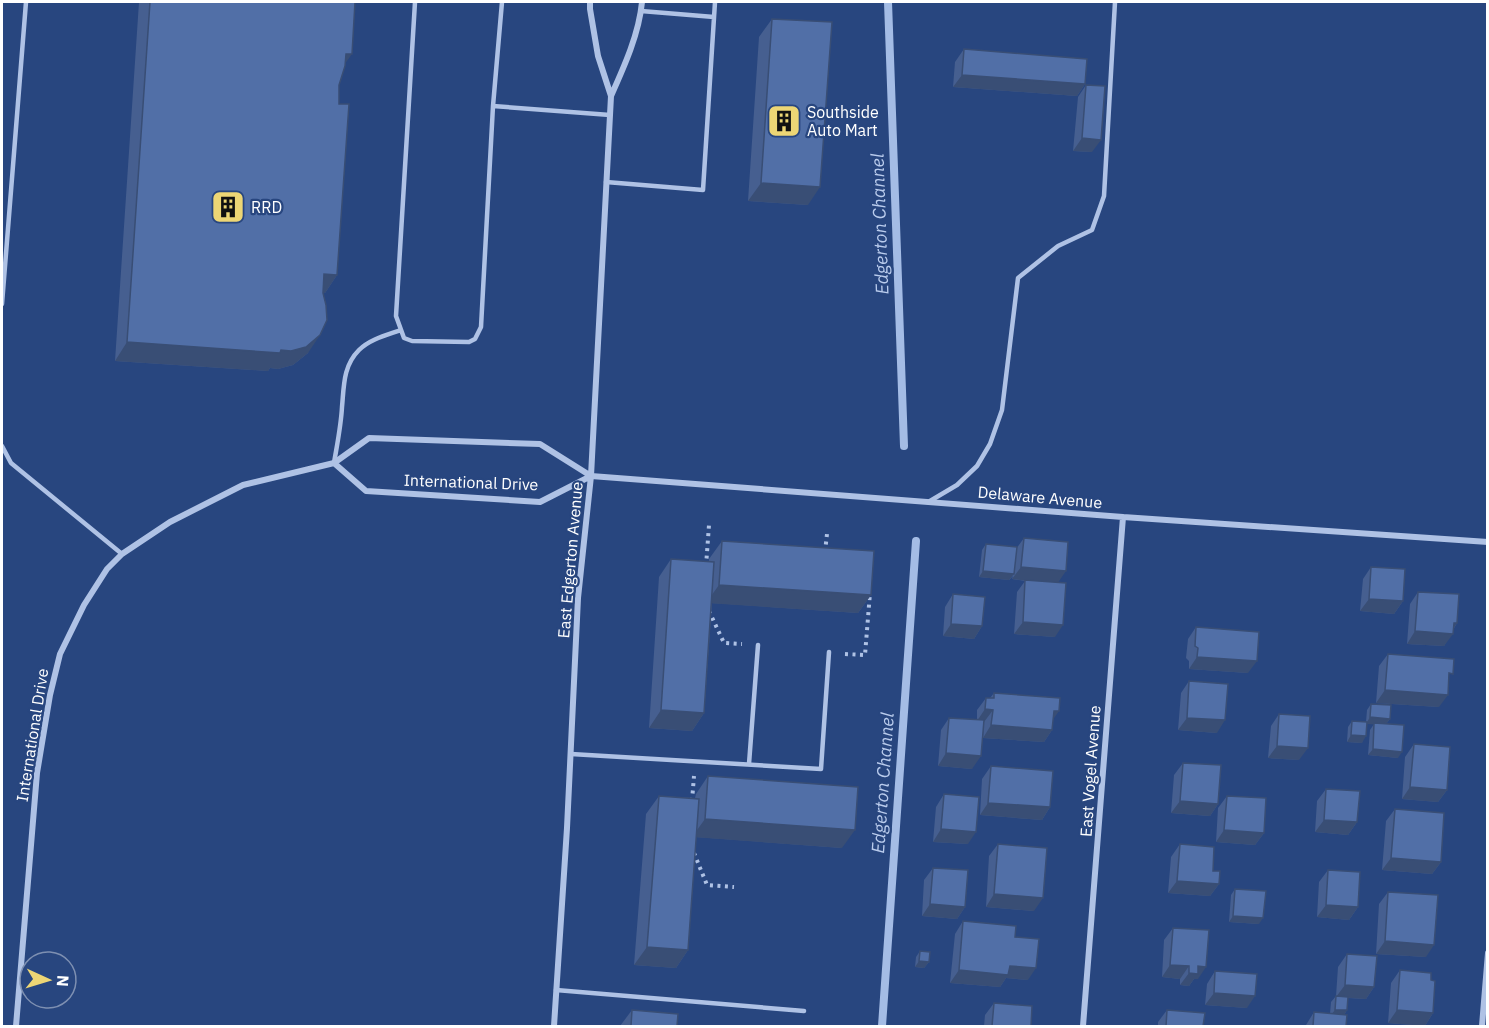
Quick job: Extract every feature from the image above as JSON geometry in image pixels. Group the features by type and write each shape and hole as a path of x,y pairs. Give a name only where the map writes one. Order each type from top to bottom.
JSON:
{"street":[{"name":"East Edgerton Avenue","path":"554,1026 578,598 591,476 611,96 598,56 590,2"},
{"name":"East Edgerton Avenue","path":"611,96 628,59 642,2"},
{"name":"International Drive","path":"16,1026 37,773 50,695 60,654 84,605 107,569 122,554 170,522 243,485 334,463 369,438 540,444 591,476"},
{"name":"International Drive","path":"334,463 366,491 540,502 591,476"},
{"name":"Delaware Avenue","path":"591,476 1123,517 1488,542"},
{"name":"East Vogel Avenue","path":"1083,1026 1123,517"},
{"path":"1482,1026 1488,953"}],"lane":[{"path":"2,304 26,2"},
{"path":"415,2 396,316 404,338 469,342 475,339 481,327 493,106 502,2"},
{"path":"606,182 703,190 715,2"},
{"path":"930,501 957,485 977,466 990,444 1002,410 1018,278 1058,246 1092,230 1104,196 1115,2"},
{"path":"641,12 714,17"},
{"path":"493,106 610,114"},
{"path":"334,463 343,382 348,366 358,351 371,341 401,330"},
{"path":"2,446 12,463 122,554"},
{"path":"749,765 758,645"},
{"path":"571,754 821,769 829,652"},
{"path":"556,990 804,1011"}],"path":[{"path":"706,568 709,525"},
{"path":"825,563 827,534"},
{"path":"866,655 870,588"},
{"path":"708,611 724,643"},
{"path":"692,806 695,761"},
{"path":"692,848 707,885 734,887"}],"building":[{"name":"RRD","path":"150,2 355,2 352,54 346,54 339,85 339,104 349,104 337,275 324,274 323,293 327,320 320,335 306,347 291,351 281,350 280,353 127,342"},
{"name":"Southside Auto Mart","path":"772,19 832,22 820,187 761,183"},
{"path":"964,49 1087,59 1085,84 962,75"},
{"path":"1086,85 1105,86 1101,140 1082,138"},
{"path":"1024,538 1068,542 1066,571 1021,567"},
{"path":"722,541 874,551 871,595 719,585"},
{"path":"986,544 1017,547 1014,574 983,571"},
{"path":"671,559 714,562 704,713 661,710"},
{"path":"1371,567 1405,569 1403,601 1369,599"},
{"path":"1025,580 1066,583 1063,625 1023,622"},
{"path":"1418,592 1459,594 1457,623 1454,623 1453,634 1415,631"},
{"path":"953,594 985,597 982,626 951,624"},
{"path":"1196,627 1259,632 1257,661 1197,657"},
{"path":"1388,654 1454,659 1453,674 1449,673 1448,695 1385,690"},
{"path":"1189,681 1228,684 1225,720 1187,718"},
{"path":"994,693 1060,698 1059,711 1054,711 1052,730 991,725 993,710 985,709 986,698 994,698"},
{"path":"1371,704 1391,705 1390,719 1370,717"},
{"path":"1279,714 1310,716 1308,748 1277,746"},
{"path":"949,718 984,720 981,756 946,753"},
{"path":"1352,721 1367,722 1366,736 1351,735"},
{"path":"1374,723 1404,725 1402,752 1373,749"},
{"path":"1414,744 1450,747 1447,790 1410,787"},
{"path":"1183,763 1221,765 1218,804 1180,801"},
{"path":"991,766 1053,771 1050,807 988,803"},
{"path":"708,776 858,787 855,830 705,819"},
{"path":"1326,789 1360,791 1357,822 1324,820"},
{"path":"944,794 979,797 976,832 941,829"},
{"path":"659,796 699,799 688,950 647,947"},
{"path":"1227,796 1266,798 1264,833 1224,830"},
{"path":"1395,809 1444,813 1441,862 1391,858"},
{"path":"998,844 1047,848 1043,898 994,894"},
{"path":"1180,844 1214,847 1213,871 1220,871 1219,884 1177,881"},
{"path":"933,868 968,870 965,907 930,904"},
{"path":"1328,870 1360,872 1358,907 1326,905"},
{"path":"1235,889 1266,891 1263,918 1233,916"},
{"path":"1388,892 1438,895 1434,945 1385,941"},
{"path":"963,921 1016,926 1015,937 1039,939 1036,968 1010,966 1008,975 959,970"},
{"path":"1173,928 1209,930 1206,967 1198,966 1198,974 1189,973 1189,966 1170,965"},
{"path":"920,951 930,952 929,962 919,961"},
{"path":"1347,954 1377,956 1374,987 1345,985"},
{"path":"1400,970 1431,973 1431,980 1435,981 1433,1013 1397,1010"},
{"path":"1215,971 1257,974 1255,996 1214,993"},
{"path":"1336,996 1348,997 1347,1010 1335,1010"},
{"path":"994,1003 1032,1006 1031,1026 992,1026"},
{"path":"632,1010 678,1014 677,1026 631,1026"},
{"path":"1167,1010 1205,1013 1203,1026 1166,1026"},
{"path":"1314,1012 1347,1015 1346,1026 1313,1026"}],"waterway":[{"name":"Edgerton Channel","path":"888,2 904,446"},
{"name":"Edgerton Channel","path":"882,1026 916,541"}],"place":[{"name":"Southside Auto Mart","path":"784,121"},
{"name":"RRD","path":"228,207"}]}
